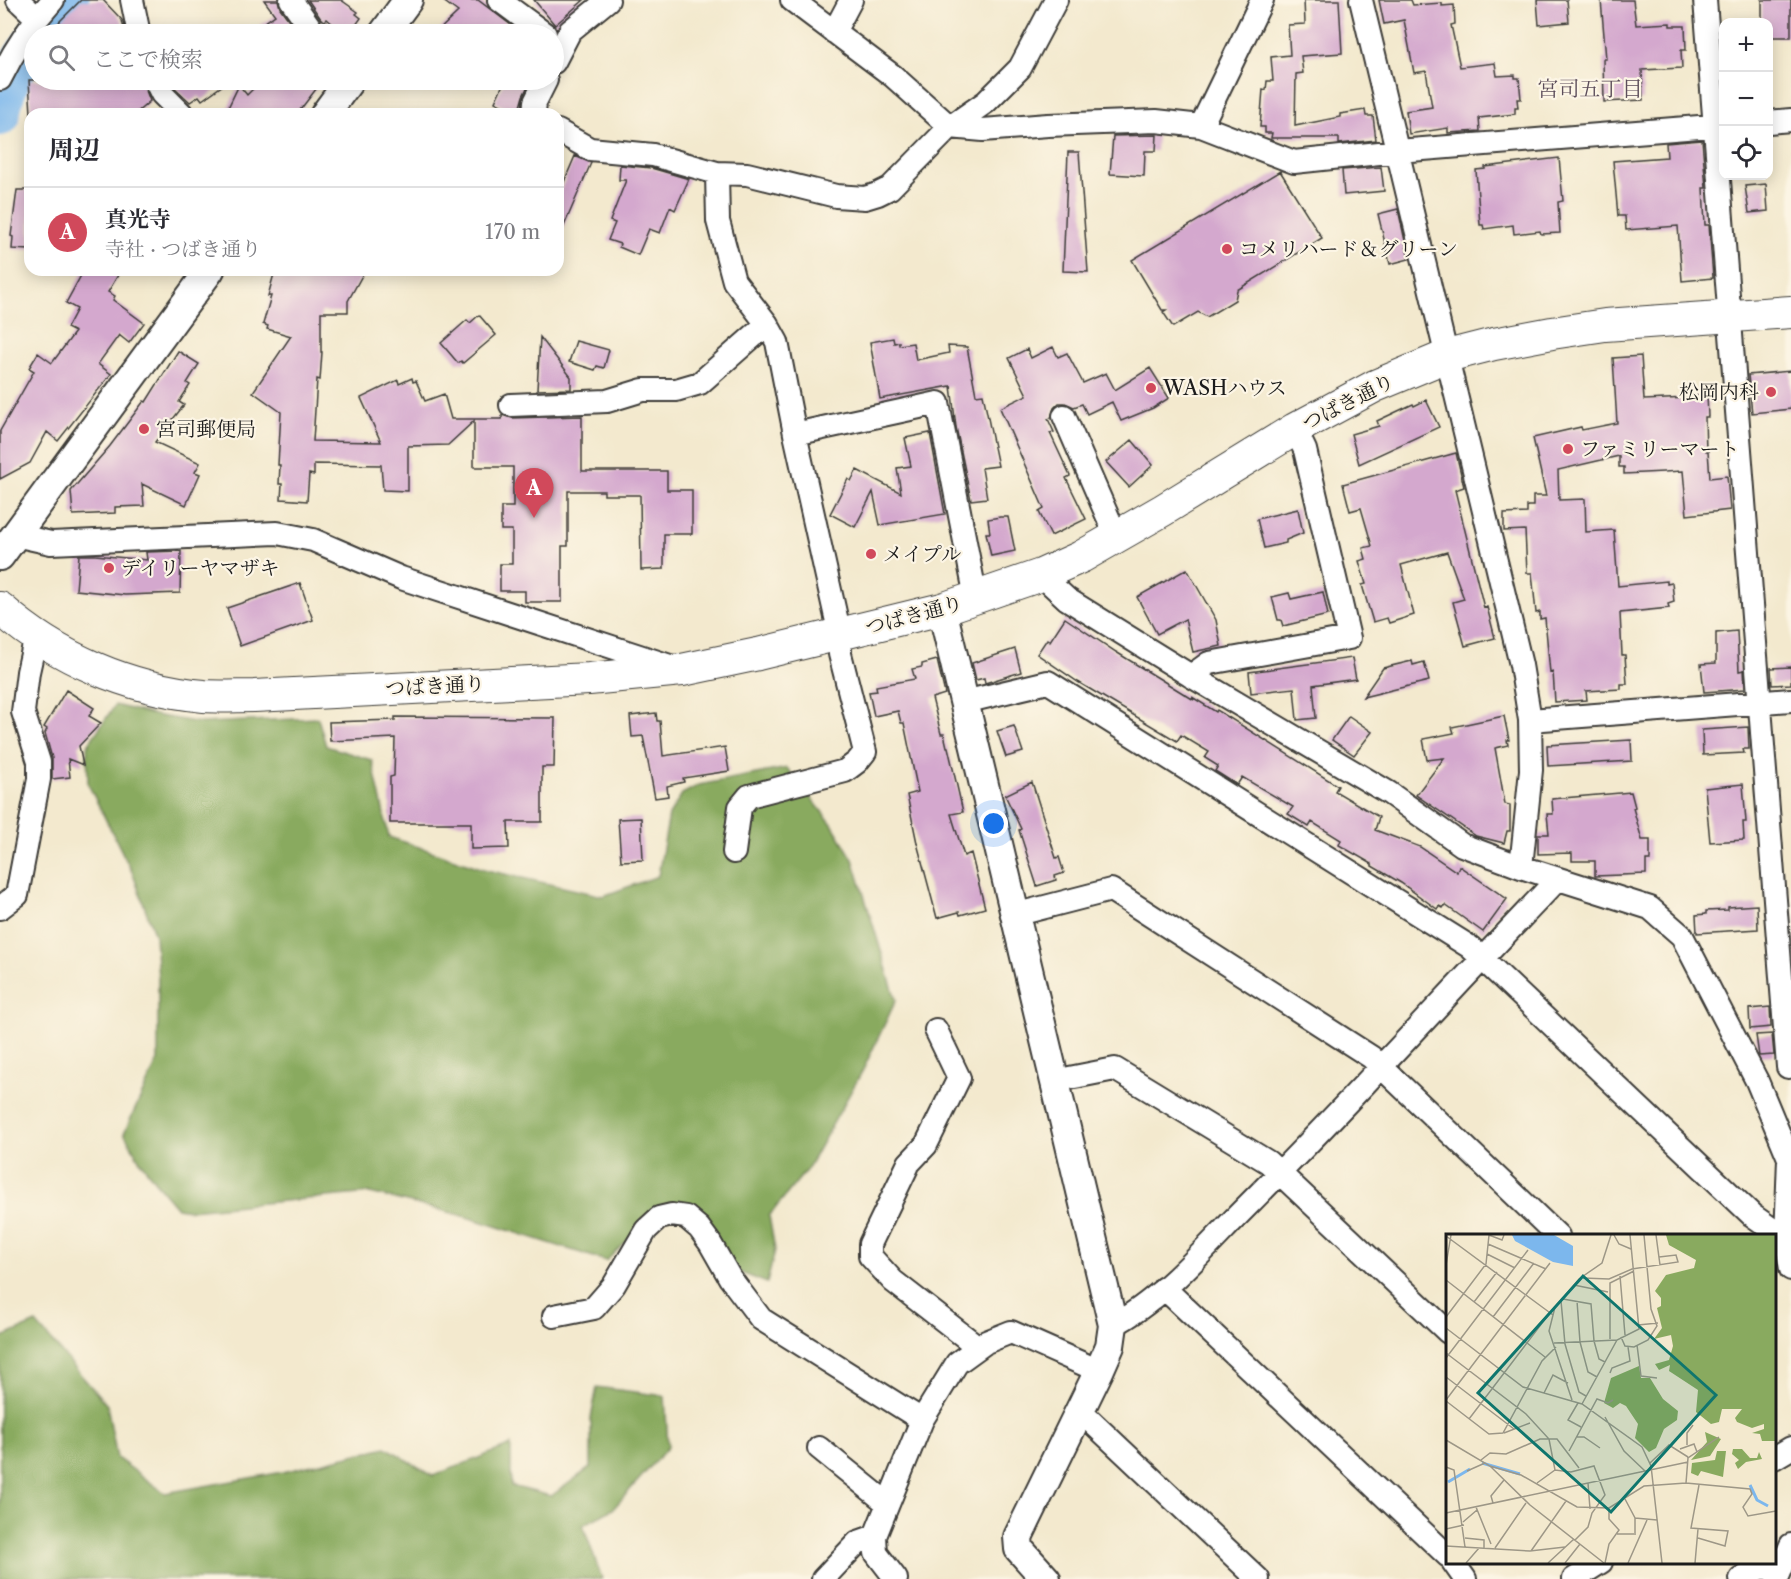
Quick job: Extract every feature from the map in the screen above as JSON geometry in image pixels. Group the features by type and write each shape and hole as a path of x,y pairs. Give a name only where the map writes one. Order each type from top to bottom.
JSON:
{"main road":[{"name":"つばき通り","path":"0,608 60,651 112,675 154,688 204,696 254,696 590,679 682,670 942,609 1041,575 1117,538 1295,429 1375,386 1447,356 1494,344 1573,330 1791,312"}],"street":[{"path":"18,0 37,18"},
{"path":"33,24 53,0"},
{"path":"132,0 137,24"},
{"path":"291,0 308,24"},
{"path":"390,24 408,0"},
{"path":"499,0 527,24"},
{"path":"564,36 608,0"},
{"path":"792,0 893,76 950,127 983,130 1156,121 1201,126 1294,162 1398,151 1719,126 1705,0"},
{"path":"834,32 851,0"},
{"path":"564,134 590,149 653,155 717,173 747,174 836,196 865,198 890,188 950,127 986,102 1020,68 1056,0"},
{"path":"1201,126 1262,0"},
{"path":"1361,0 1521,665 1530,720 1531,770 1521,867"},
{"path":"0,79 14,50 24,36"},
{"path":"160,90 176,108"},
{"path":"329,108 342,90"},
{"path":"534,108 541,90"},
{"path":"1773,122 1791,120"},
{"path":"717,173 718,221 734,281 767,324 777,342 795,434 840,634 840,654 865,753 845,771 749,796 740,807 734,852"},
{"path":"1722,180 1730,316 1760,702 1781,832 1790,1067 1757,1081"},
{"path":"7,545 206,276"},
{"path":"511,405 607,401 643,390 676,390 700,383 767,324"},
{"path":"795,434 938,403 976,598"},
{"path":"1064,416 1117,538"},
{"path":"1191,676 1209,663 1349,638 1305,450 1295,429"},
{"path":"7,545 277,533 313,540 401,578 682,670"},
{"path":"1041,575 1066,599 1389,793 1462,845 1521,867 1650,908 1682,936 1757,1081 1790,1158 1786,1239 1791,1268 1776,1276"},
{"path":"942,609 1113,1326 1110,1346 1099,1371 1018,1537 1019,1549 1046,1579"},
{"path":"0,908 17,895 39,779 39,762 23,712 28,672 36,636"},
{"path":"964,702 1048,682 1470,947 1752,1215 1786,1239"},
{"path":"1530,720 1791,700"},
{"path":"1113,1326 1133,1315 1164,1288 1279,1173 1558,879"},
{"path":"1014,915 1111,890 1371,1057 1556,1234"},
{"path":"936,1030 959,1078 926,1145 909,1163 870,1244 870,1257 893,1281 978,1347"},
{"path":"1054,1081 1115,1069 1268,1162 1446,1330"},
{"path":"554,1316 594,1308 614,1285 646,1230 659,1218 672,1215 686,1217 705,1235 730,1278 761,1319 922,1420"},
{"path":"1164,1288 1446,1554"},
{"path":"896,1579 876,1552 875,1536 922,1420 957,1363 986,1342 1011,1332 1099,1371"},
{"path":"1079,1410 1258,1579"},
{"path":"819,1448 888,1504"},
{"path":"1776,1457 1791,1448"},
{"path":"823,1579 858,1542 875,1536"},
{"path":"1454,1564 1465,1579"},
{"path":"1574,1579 1599,1564"},
{"path":"1741,1579 1775,1564"}],"green space":[{"path":"115,705 201,723 318,718 326,746 372,760 389,837 487,870 603,896 658,876 669,815 682,794 699,785 787,768 832,824 853,859 896,1000 863,1070 808,1168 769,1216 775,1250 767,1283 730,1269 701,1227 668,1203 606,1261 460,1215 370,1193 190,1210 177,1208 140,1161 124,1133 158,1060 158,978 155,936 133,874 88,784 87,746"},
{"path":"36,1323 107,1405 117,1458 165,1493 283,1472 386,1447 433,1476 511,1445 511,1486 551,1496 591,1467 591,1418 597,1387 665,1396 668,1447 613,1509 583,1525 602,1579 0,1579 0,1338"}],"building":[{"path":"81,0 103,0 122,20 123,24 58,24"},
{"path":"264,0 278,0 280,8 292,24 262,24 275,15"},
{"path":"308,0 341,0 358,12 356,14 361,18 357,24 333,24 327,19 325,21 321,19"},
{"path":"442,0 478,0 510,24 445,24 458,12"},
{"path":"534,0 584,0 556,24"},
{"path":"1304,0 1339,0 1342,53 1301,56 1303,73 1296,74 1295,126 1365,110 1366,116 1373,116 1376,140 1339,144 1339,138 1271,138 1272,133 1265,133 1265,127 1260,127 1263,89 1266,90 1267,81 1273,81 1271,57 1290,55 1288,25 1305,24"},
{"path":"1379,0 1411,0 1413,5 1442,3 1442,6 1454,5 1455,24 1451,25 1460,67 1495,63 1497,76 1515,75 1515,78 1519,78 1521,99 1517,99 1518,108 1515,108 1515,114 1479,118 1480,131 1448,133 1448,128 1409,134 1406,111 1432,107 1426,71 1414,73 1404,20 1384,24"},
{"path":"1537,0 1567,0 1569,22 1539,25"},
{"path":"1601,0 1633,0 1636,25 1670,23 1670,26 1685,26 1686,50 1681,50 1682,68 1642,70 1643,100 1604,102 1603,59 1606,59"},
{"path":"1762,0 1791,0 1791,37 1773,37 1773,18 1762,18"},
{"path":"30,90 146,90 150,101 142,108 31,108"},
{"path":"177,90 216,90 202,100 199,96 190,102"},
{"path":"237,90 243,90 247,95 252,90 315,90 302,108 228,108"},
{"path":"500,90 526,90 520,108 506,108 495,102"},
{"path":"1157,135 1156,151 1145,151 1144,176 1110,174 1113,136"},
{"path":"1702,140 1706,188 1703,188 1705,225 1709,225 1713,278 1682,281 1678,226 1626,230 1625,216 1618,216 1613,161 1667,157 1666,143"},
{"path":"1068,152 1079,152 1088,272 1063,271"},
{"path":"575,156 591,163 564,226 564,182"},
{"path":"1559,158 1563,201 1558,202 1560,233 1541,234 1540,231 1514,234 1513,225 1484,229 1483,225 1480,225 1476,170"},
{"path":"620,165 651,168 689,179 675,210 670,207 660,233 649,229 638,255 608,240 615,223 610,221 626,180 619,180"},
{"path":"1381,167 1384,191 1344,195 1342,170"},
{"name":"コメリハード＆グリーン","path":"1280,171 1322,238 1237,290 1235,300 1207,317 1198,312 1173,327 1163,312 1166,310 1162,310 1132,260"},
{"path":"1766,184 1768,211 1749,213 1745,186"},
{"path":"17,190 24,190 24,250 12,249 13,237 11,236"},
{"path":"1398,209 1409,259 1390,264 1378,214"},
{"path":"81,276 117,276 108,292 115,296 113,300 144,323 129,343 119,335 98,364 111,374 58,441 47,432 30,463 0,479 0,431 34,371 29,368 38,353 52,363 75,332 67,328 77,309 66,303"},
{"path":"273,276 362,276 348,301 348,312 321,312 322,352 320,380 317,379 313,441 381,442 361,398 398,380 399,384 412,378 413,382 416,381 425,401 444,394 451,419 502,419 502,415 512,418 582,416 582,471 667,471 667,490 692,490 692,534 664,534 664,569 641,570 640,495 604,495 604,491 568,491 568,546 562,546 562,602 525,602 525,591 500,591 500,564 512,564 512,530 501,530 501,507 513,507 513,467 474,467 474,421 448,445 408,446 408,491 383,490 381,465 314,464 314,475 309,474 307,501 281,499 282,484 279,484 280,465 278,465 281,412 253,392 291,336 267,329 268,326 263,324 271,296 268,296"},
{"path":"479,315 496,335 463,363 461,361 458,363 441,343 467,320 470,323"},
{"path":"540,337 571,377 571,389 537,390"},
{"path":"893,338 894,343 899,342 899,345 913,343 916,360 949,353 948,346 967,347 976,395 983,394 998,466 982,468 987,498 971,500 956,427 951,386 880,399 870,342"},
{"path":"576,341 609,350 604,368 597,366 595,370 569,362"},
{"path":"1053,347 1058,357 1067,353 1083,383 1106,373 1115,390 1150,368 1169,398 1153,408 1121,421 1112,402 1087,414 1082,404 1074,407 1059,403 1054,408 1051,418 1048,419 1054,432 1050,433 1070,476 1066,478 1086,519 1051,536 1039,512 1044,509 1000,408 1027,395 1009,358 1027,349 1031,358"},
{"path":"178,351 199,364 187,383 190,385 179,402 184,405 155,442 200,463 195,472 200,474 186,505 142,484 144,506 115,507 115,513 73,515 71,491 110,446 144,401 146,402"},
{"path":"1641,356 1644,400 1688,398 1688,396 1707,394 1706,451 1708,451 1710,478 1727,476 1730,510 1687,515 1683,471 1624,474 1624,467 1619,467 1619,456 1558,470 1559,500 1585,499 1586,532 1614,530 1618,586 1667,581 1667,584 1672,583 1674,602 1668,604 1669,608 1620,613 1622,655 1625,655 1627,684 1621,684 1621,689 1586,691 1587,700 1555,702 1545,618 1540,619 1540,612 1536,613 1532,573 1527,573 1525,530 1504,531 1504,514 1527,513 1527,506 1533,506 1533,496 1546,496 1533,438 1581,427 1582,430 1617,423 1613,358"},
{"name":"松岡内科","path":"1791,371 1791,409 1752,413 1748,375"},
{"path":"1426,400 1439,427 1359,464 1351,434 1379,426 1377,421"},
{"path":"930,433 945,514 880,525 873,492 855,527 830,514 848,479 851,481 857,470 901,493 897,468 911,466 905,438"},
{"path":"1132,440 1153,465 1129,487 1106,462"},
{"path":"1456,453 1464,487 1455,490 1484,608 1487,607 1495,638 1465,646 1453,602 1464,599 1447,552 1401,565 1414,615 1389,623 1387,618 1373,622 1362,585 1366,584 1359,561 1366,559 1363,548 1372,546 1361,508 1350,511 1343,484"},
{"path":"1298,509 1303,533 1286,540 1286,543 1264,548 1257,519"},
{"path":"1008,517 1015,551 991,556 986,533 990,533 988,519"},
{"path":"181,551 180,593 125,595 76,590 79,555 147,560 146,552"},
{"path":"1187,569 1216,620 1221,646 1193,652 1185,619 1157,634 1137,597"},
{"path":"300,583 313,620 240,646 227,608"},
{"path":"1323,592 1328,615 1283,626 1281,620 1278,620 1272,597 1289,593 1291,599"},
{"path":"1065,618 1194,700 1192,697 1216,712 1217,710 1338,786 1335,791 1379,817 1375,830 1420,847 1457,872 1459,866 1507,899 1483,932 1445,905 1437,909 1372,864 1339,845 1341,840 1312,822 1309,827 1288,814 1293,807 1242,777 1237,785 1215,771 1218,766 1205,758 1209,752 1181,735 1177,741 1078,682 1037,654 1047,639 1050,641"},
{"path":"1737,631 1739,671 1744,670 1745,689 1704,692 1701,664 1716,663 1716,633"},
{"path":"1015,649 1021,672 985,683 984,678 976,680 972,663"},
{"path":"1352,658 1356,679 1313,685 1316,718 1297,720 1294,688 1251,693 1249,672"},
{"path":"937,660 945,694 932,698 941,734 944,734 948,747 963,812 951,814 964,856 971,853 985,908 937,918 907,795 918,792 904,723 901,723 898,711 874,716 869,692 877,691 876,686 915,679 912,669"},
{"path":"1412,661 1413,665 1424,662 1429,681 1363,697 1383,668"},
{"path":"1791,667 1791,684 1772,685 1771,668"},
{"path":"66,690 94,708 89,716 101,723 79,746 83,765 68,759 70,777 52,779 52,758 45,733 47,729 44,727"},
{"path":"656,713 657,721 660,721 663,756 725,747 729,771 683,778 684,782 667,786 668,796 655,798 643,736 632,737 630,716"},
{"path":"1349,716 1372,732 1354,755 1332,740"},
{"path":"1504,716 1508,745 1495,748 1505,804 1510,805 1510,831 1507,831 1504,843 1476,836 1416,795 1444,758 1427,760 1423,739 1454,733 1452,727"},
{"path":"395,717 555,718 554,767 542,767 542,822 508,822 509,848 471,849 471,823 390,823 390,777 394,776 395,738 330,741 329,722 395,720"},
{"path":"1014,726 1023,752 1006,757 997,731"},
{"path":"1748,727 1749,749 1743,749 1744,753 1703,755 1702,730"},
{"path":"1631,740 1632,761 1548,766 1547,745"},
{"path":"1032,782 1056,858 1059,857 1064,873 1055,876 1056,880 1037,886 1019,830 1021,829 1005,795"},
{"path":"1743,784 1746,822 1743,822 1744,840 1710,842 1705,788"},
{"path":"1631,792 1642,840 1650,840 1650,860 1646,860 1646,874 1595,876 1595,861 1572,861 1572,853 1538,854 1538,834 1549,834 1547,814 1553,814 1552,799"},
{"path":"641,818 643,860 621,861 618,819"},
{"path":"1757,905 1758,929 1697,933 1696,915 1706,914 1706,911 1728,910 1728,907"},
{"path":"1770,1007 1771,1027 1750,1029 1749,1009"},
{"path":"1772,1034 1774,1055 1759,1056 1756,1035"}],"waterway":[{"path":"47,24 69,0"},
{"path":"0,116 12,76 24,56"}],"place":[{"name":"コメリハード＆グリーン","path":"1227,249"},
{"name":"WASHハウス","path":"1151,388"},
{"name":"松岡内科","path":"1771,392"},
{"name":"宮司郵便局","path":"144,429"},
{"name":"ファミリーマート","path":"1568,449"},
{"name":"真光寺","path":"534,518"},
{"name":"メイプル","path":"871,554"},
{"name":"デイリーヤマザキ","path":"109,568"}],"district":[{"name":"宮司五丁目","path":"1590,88"}]}
